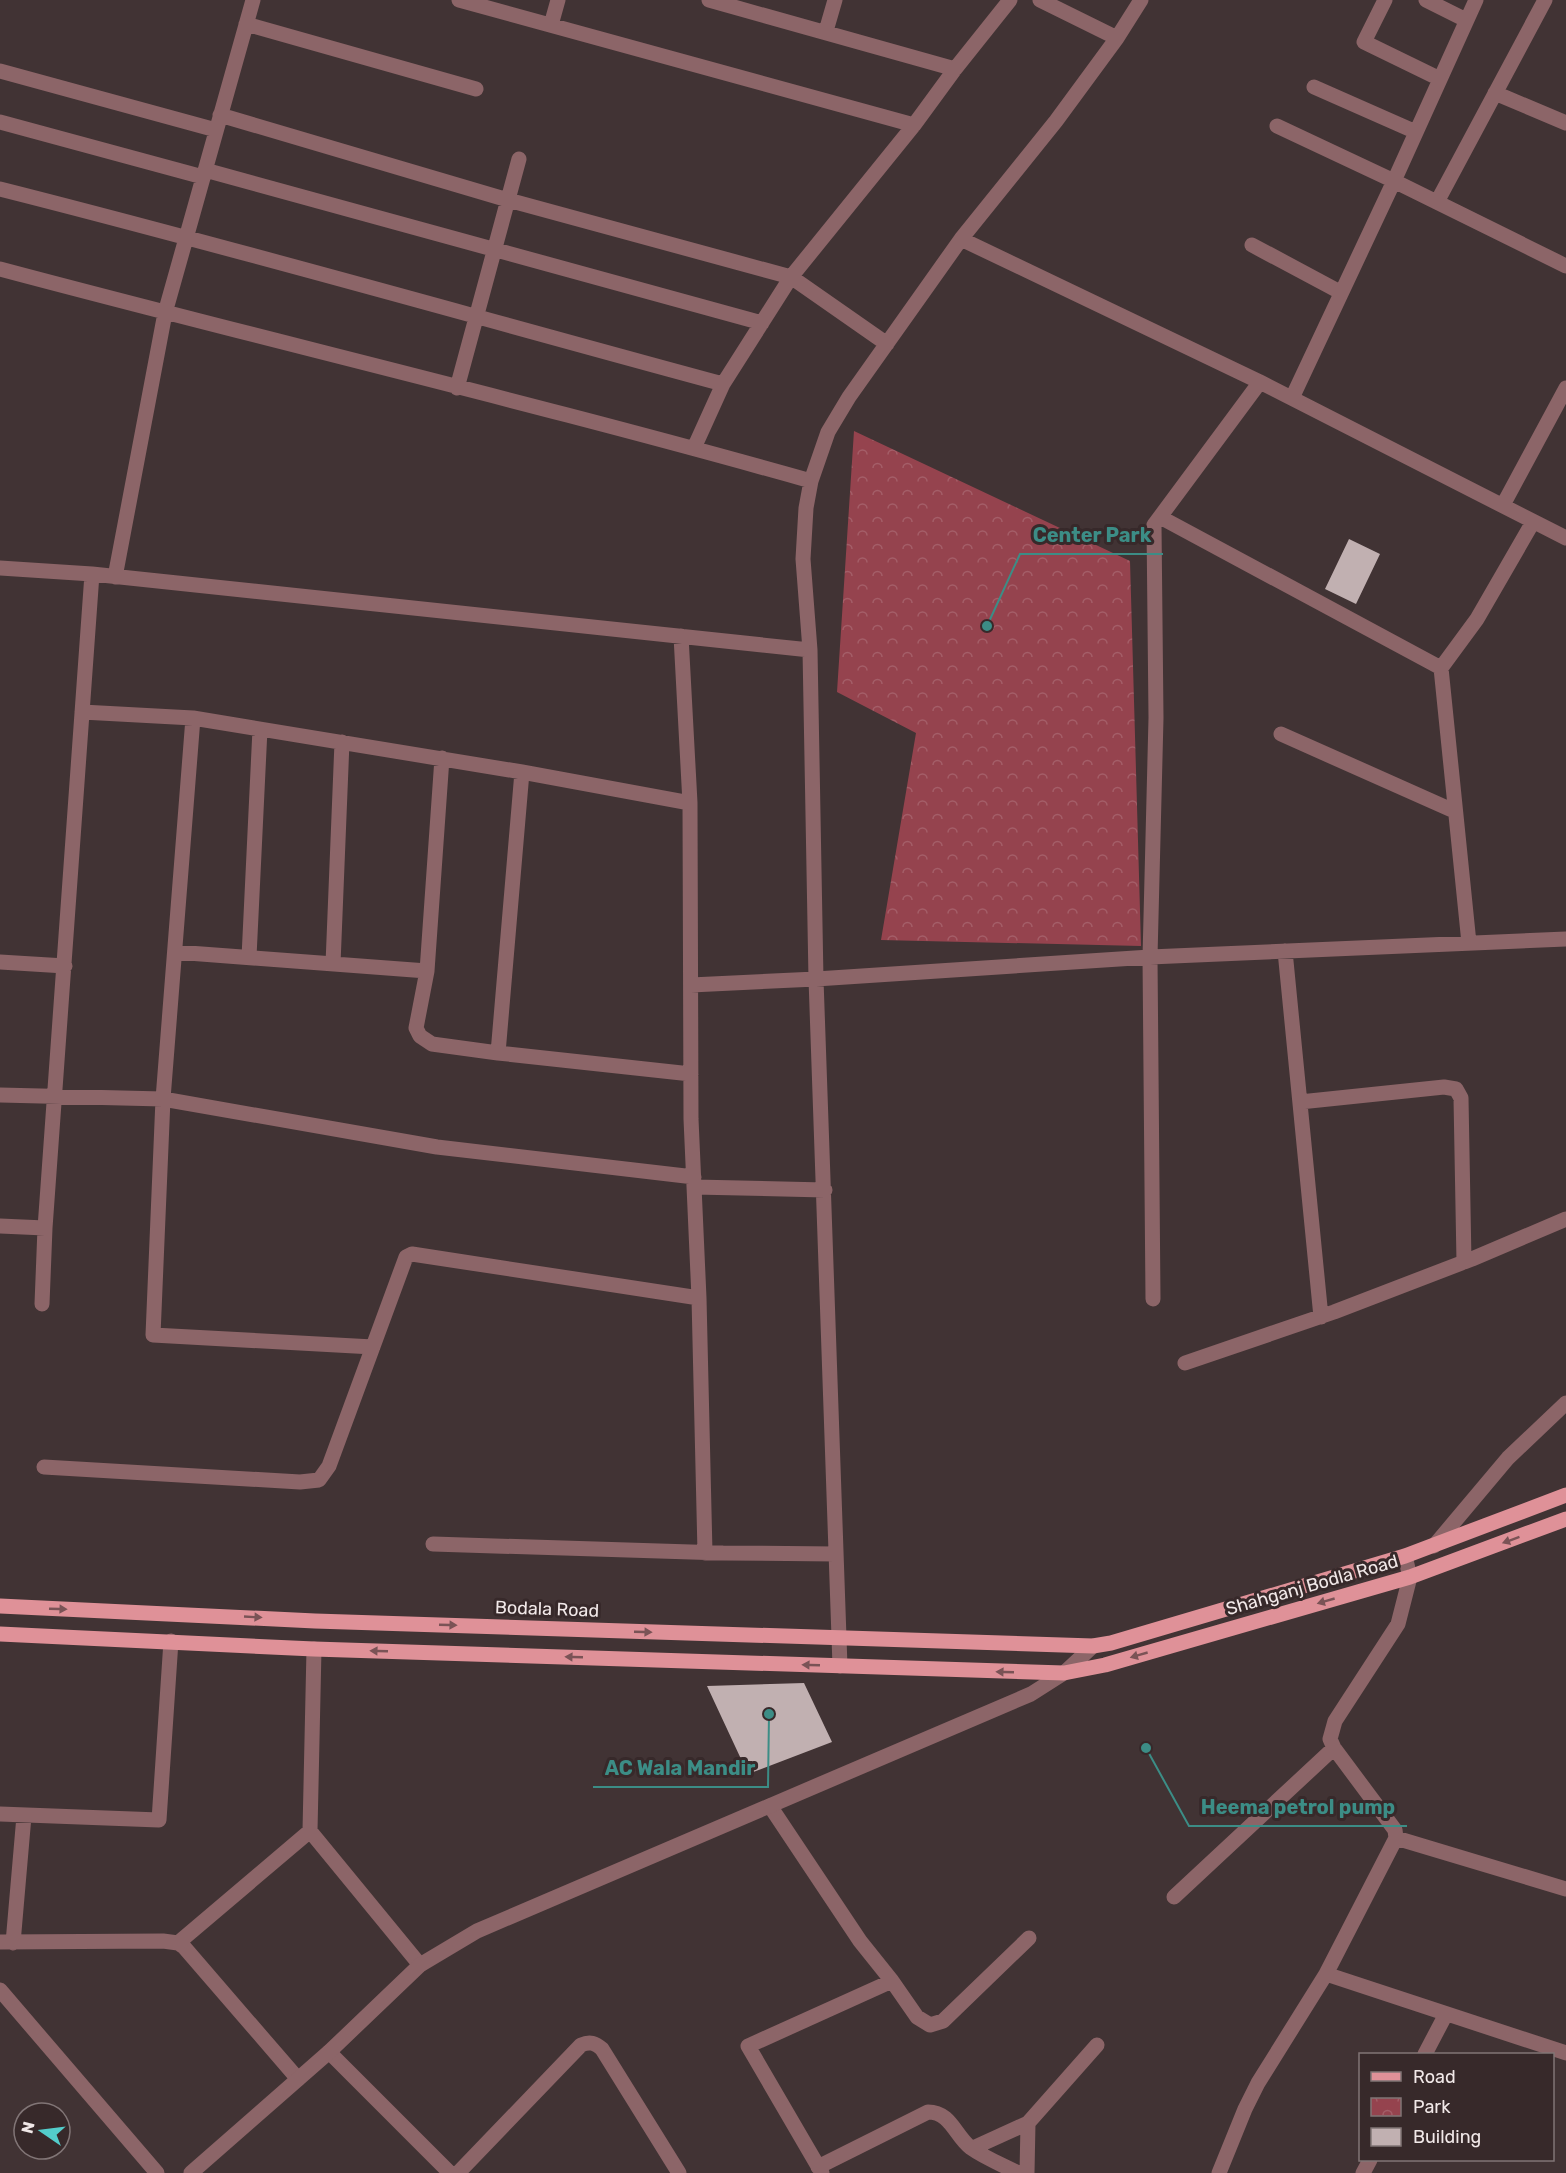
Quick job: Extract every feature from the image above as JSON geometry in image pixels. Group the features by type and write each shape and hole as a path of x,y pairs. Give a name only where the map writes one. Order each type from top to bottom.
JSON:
{"main road":[{"name":"Shahganj Bodla Road","path":"1093,1646 1111,1643 1405,1556 1566,1496"},
{"name":"Shahganj Bodla Road","path":"1064,1673 1105,1665 1410,1577 1566,1519"},
{"name":"Bodala Road","path":"0,1606 315,1621 1093,1646"},
{"path":"0,1634 314,1649 1064,1673"}],"street":[{"path":"115,577 165,313 253,0"},
{"path":"459,0 914,125"},
{"path":"551,26 558,0"},
{"path":"709,0 955,69"},
{"path":"826,31 835,0"},
{"path":"694,448 723,384 791,277 914,125 1010,0"},
{"path":"1040,0 1117,38"},
{"path":"840,1666 816,979 810,650 803,559 806,508 811,481 828,432 849,397 960,239 1056,121 1117,38 1141,0"},
{"path":"1385,0 1364,42 1440,79"},
{"path":"1426,0 1466,20"},
{"path":"1292,398 1476,0"},
{"path":"1437,202 1545,0"},
{"path":"246,24 476,89"},
{"path":"0,71 218,122 791,277 887,344"},
{"path":"1314,87 1416,132"},
{"path":"1495,93 1566,123"},
{"path":"0,122 495,250 762,323"},
{"path":"1277,126 1566,266"},
{"path":"457,387 519,159"},
{"path":"0,189 186,236 723,384"},
{"path":"960,239 1260,382 1566,538"},
{"path":"1252,245 1340,292"},
{"path":"0,268 165,313 694,448 811,481"},
{"path":"1153,1299 1150,957 1156,718 1154,525 1260,382"},
{"path":"1503,505 1566,388"},
{"path":"1160,517 1440,668"},
{"path":"1468,943 1440,668 1477,619 1533,522"},
{"path":"0,568 92,574 810,650"},
{"path":"42,1304 45,1228 92,574"},
{"path":"681,636 690,803 691,1074 705,1552"},
{"path":"82,711 193,718 522,772 690,803"},
{"path":"193,718 163,1100 153,1335 373,1347"},
{"path":"249,957 260,729"},
{"path":"1281,734 1454,811"},
{"path":"333,964 342,742"},
{"path":"442,759 427,971 416,1028 420,1036 432,1044 691,1074"},
{"path":"498,1053 522,772"},
{"path":"691,985 1150,957 1566,939"},
{"path":"1285,951 1321,1317"},
{"path":"175,952 427,971"},
{"path":"0,962 65,966"},
{"path":"1300,1102 1444,1087 1456,1089 1461,1098 1464,1262"},
{"path":"0,1095 163,1100 437,1147 694,1182 825,1190"},
{"path":"1185,1363 1321,1317 1464,1262 1566,1219"},
{"path":"0,1226 45,1228"},
{"path":"44,1467 300,1482 320,1480 329,1466 406,1257 412,1254 699,1298"},
{"path":"1434,1546 1508,1458 1566,1404"},
{"path":"433,1544 836,1554"},
{"path":"1219,2173 1245,2109 1258,2084 1326,1974 1396,1838 1395,1830 1334,1748 1330,1739 1335,1721 1398,1624 1410,1577 1405,1556"},
{"path":"0,1814 159,1820 171,1641"},
{"path":"191,2173 329,2052 420,1965 477,1931 1030,1694 1064,1673 1093,1646"},
{"path":"314,1649 310,1831 420,1965"},
{"path":"1174,1898 1334,1748"},
{"path":"770,1806 860,1941 917,2017 930,2025 943,2021 1029,1938"},
{"path":"24,1816 6,1943 163,1941 178,1943 184,1947 298,2079"},
{"path":"178,1943 310,1831"},
{"path":"1396,1838 1566,1890"},
{"path":"1326,1974 1566,2053"},
{"path":"892,1981 748,2046 820,2170 928,2112 934,2112 946,2118 973,2148 1018,2173"},
{"path":"0,1990 158,2173"},
{"path":"1426,2053 1446,2014"},
{"path":"458,2173 581,2045 588,2042 602,2049 679,2173"},
{"path":"973,2148 1028,2123 1097,2045"},
{"path":"329,2052 450,2173"},
{"path":"1027,2173 1028,2123"}],"green space":[{"path":"854,431 1130,561 1141,946 881,940 916,733 837,692"}],"building":[{"path":"1349,539 1380,554 1356,604 1325,589"},
{"path":"804,1683 832,1742 748,1774 707,1686"}],"place":[{"name":"Center Park","path":"987,626"},
{"name":"AC Wala Mandir","path":"769,1714"},
{"name":"Heema petrol pump","path":"1146,1748"}]}
